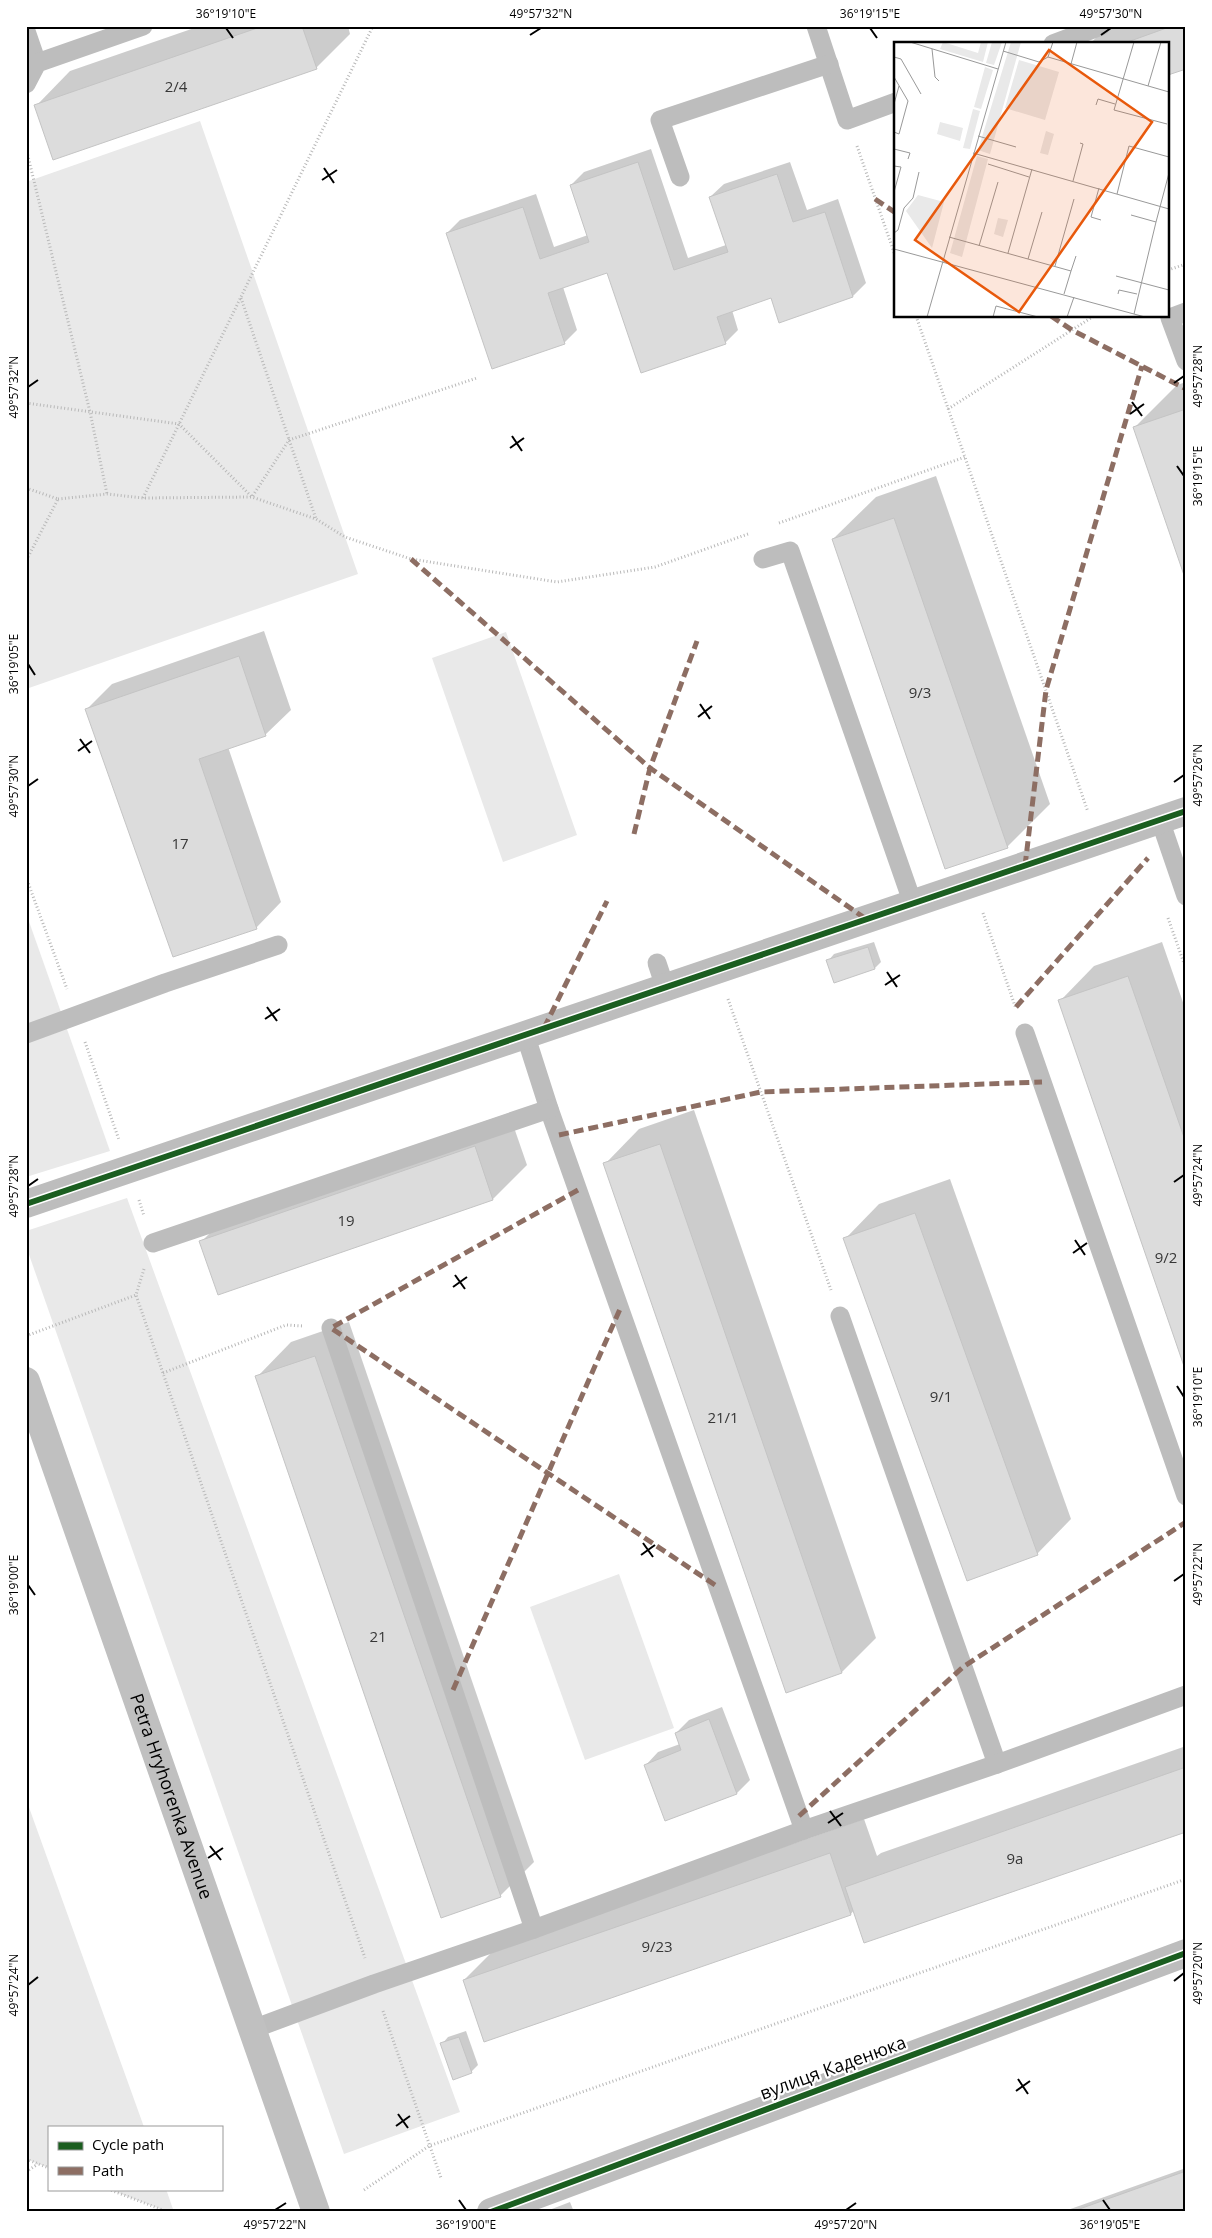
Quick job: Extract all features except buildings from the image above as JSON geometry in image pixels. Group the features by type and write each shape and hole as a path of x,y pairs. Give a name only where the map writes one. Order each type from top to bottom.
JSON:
{"main road":[{"name":"Petra Hryhorenka Аvenue","path":"26,1381 316,2212"}],"street":[{"path":"26,1204 525,1034 661,975 717,969 1186,811"},
{"name":"вулиця Каденюка","path":"491,2212 1186,1953"}],"lane":[{"path":"26,84 37,63 142,26"},
{"path":"816,26 847,120 894,103"},
{"path":"1058,42 1100,26"},
{"path":"26,31 37,63"},
{"path":"680,177 660,120 829,64"},
{"path":"1186,312 1170,318 1186,361"},
{"path":"763,559 790,551 913,904"},
{"path":"1160,820 1186,896"},
{"path":"26,1034 165,983 278,945"},
{"path":"1025,1033 1186,1496"},
{"path":"525,1034 549,1109 804,1830"},
{"path":"153,1243 549,1109"},
{"path":"840,1316 997,1764"},
{"path":"331,1328 534,1929"},
{"path":"252,2029 374,1984 534,1929 804,1830 997,1764 1186,1695"}],"path":[{"path":"143,498 373,26"},
{"path":"847,120 894,252"},
{"path":"26,148 90,412 107,494"},
{"path":"1170,269 1186,264"},
{"path":"240,298 316,519"},
{"path":"917,318 1098,841"},
{"path":"948,409 1091,318"},
{"path":"252,497 289,440 477,378"},
{"path":"26,403 179,424 252,497"},
{"path":"777,524 965,457"},
{"path":"26,488 58,499 107,494 143,498 252,497 316,519 346,536 411,559 557,582 655,567 749,534"},
{"path":"26,561 58,499"},
{"path":"26,877 77,1016 153,1243 136,1295 441,2178"},
{"path":"973,883 1025,1033"},
{"path":"717,969 840,1316"},
{"path":"26,1336 136,1295"},
{"path":"163,1372 286,1325 331,1328"},
{"path":"364,2190 429,2146 1186,1879"},
{"path":"26,2159 48,2168"},
{"path":"26,2172 38,2164"},
{"path":"111,2190 168,2212"}],"shaded area":[{"path":"200,121 358,574 26,689 26,182"},
{"path":"506,632 577,835 503,862 432,658"},
{"path":"26,913 110,1151 26,1177"},
{"path":"127,1198 460,2112 344,2154 26,1246 26,1231"},
{"path":"619,1574 674,1728 585,1760 530,1607"},
{"path":"26,1799 144,2126 48,2126 48,2168 26,2159"},
{"path":"111,2190 166,2190 174,2212 168,2212"}],"marked path":[{"path":"875,199 894,212"},
{"path":"1054,318 1072,330 1186,389"},
{"path":"1025,866 1046,690 1142,366"},
{"path":"411,559 650,768 866,919"},
{"path":"634,834 650,768 697,641"},
{"path":"1016,1007 1148,858"},
{"path":"544,1028 607,901"},
{"path":"559,1135 761,1092 1042,1082"},
{"path":"578,1190 331,1328 718,1587"},
{"path":"453,1690 620,1309"},
{"path":"799,1816 963,1667 1186,1522"}],"cycle path":[{"path":"26,1204 1186,811"},
{"path":"491,2212 1186,1953"}]}
